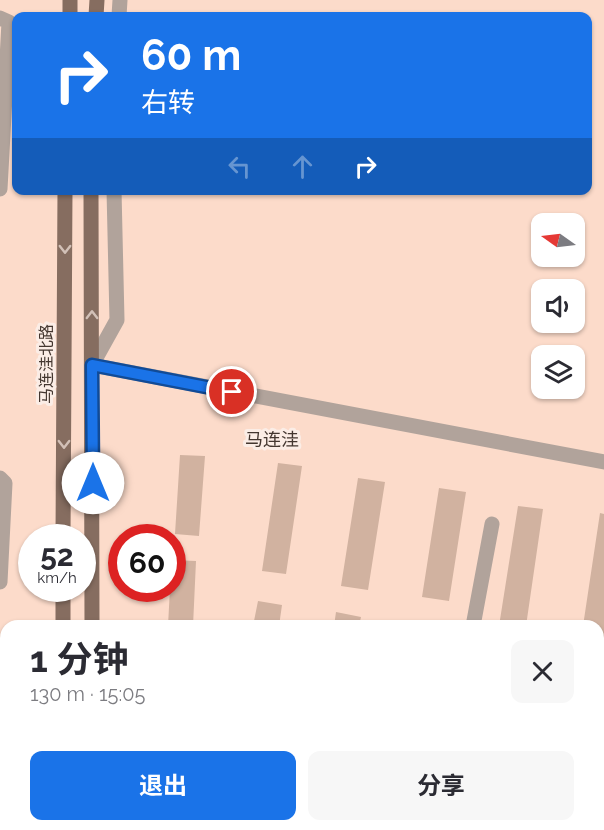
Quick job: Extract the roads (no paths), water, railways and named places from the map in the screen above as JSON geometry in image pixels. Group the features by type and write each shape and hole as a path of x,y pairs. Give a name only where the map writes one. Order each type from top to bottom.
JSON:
{"main road":[{"name":"马连洼北路","path":"63,524 65,195"},
{"path":"91,195 92,620"},
{"path":"63,602 63,620"}],"street":[{"path":"0,18 9,22 0,189"},
{"path":"114,195 117,320 92,365 604,462"},
{"path":"0,478 5,483 0,582"},
{"path":"474,620 492,524"}],"district":[{"name":"马连洼","path":"272,440"}]}
